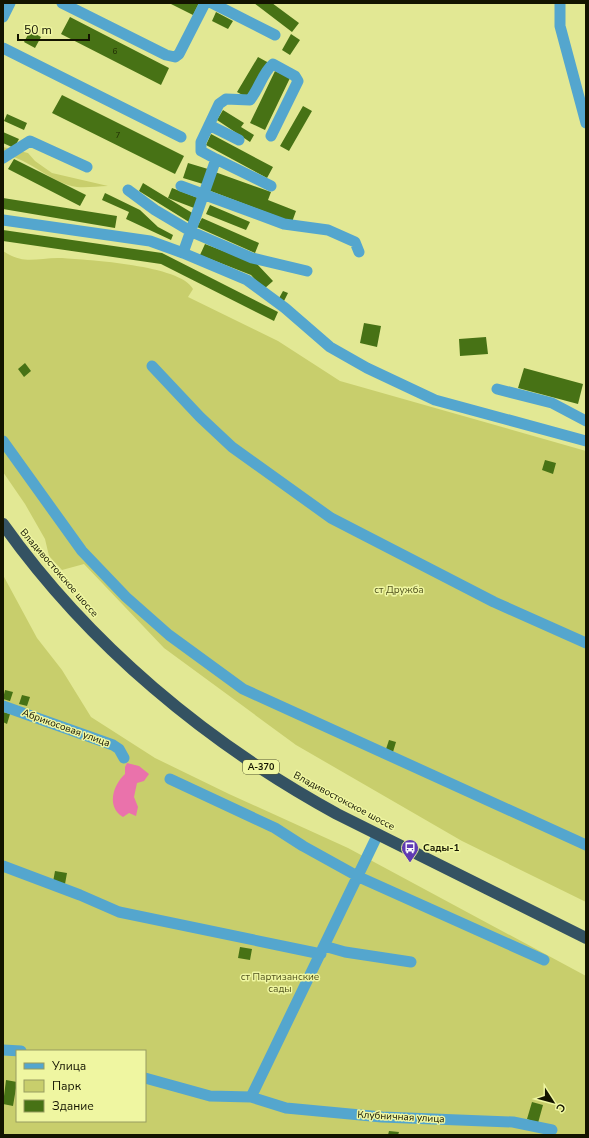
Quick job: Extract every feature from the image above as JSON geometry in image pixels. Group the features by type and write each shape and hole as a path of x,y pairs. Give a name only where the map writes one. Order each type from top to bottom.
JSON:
{"highway":[{"name":"Владивостокское шоссе","path":"3,524 17,544 77,614 158,692 226,744 302,794 378,834 586,938"}],"street":[{"path":"3,17 10,3"},
{"path":"62,3 166,56 174,57 179,54 205,3"},
{"path":"212,3 275,35"},
{"path":"560,3 560,26 586,124"},
{"path":"3,48 181,137"},
{"path":"271,136 298,82 294,76 273,64 257,92 250,100 226,99 219,104 201,142 200,151 271,186"},
{"path":"209,125 239,140"},
{"path":"3,158 30,141 87,167"},
{"path":"184,253 216,159"},
{"path":"181,186 284,224 328,230 354,242 359,252"},
{"path":"128,190 155,210 192,232 252,258 307,271"},
{"path":"3,220 150,241 184,253 246,280 285,308 330,347 367,368 435,400 586,441"},
{"path":"152,366 200,417 232,447 331,518 494,602 586,643"},
{"path":"497,388 552,403 586,421"},
{"path":"3,441 82,551 126,597 169,635 243,690 586,845"},
{"name":"Абрикосовая улица","path":"3,706 113,745 119,749 124,758"},
{"path":"170,779 275,828 303,846 358,877 544,960"},
{"path":"252,1097 378,834"},
{"path":"3,866 80,895 119,912 323,950 411,962"},
{"path":"3,1050 16,1051"},
{"name":"Клубничная улица","path":"146,1078 210,1096 252,1097 286,1108 382,1117 513,1122 552,1130"}],"green space":[{"path":"3,147 28,153 35,161 52,173 108,186 77,187 68,185 13,157 4,154 3,159"},
{"name":"ст Дружба","path":"3,251 11,256 25,260 62,258 92,260 133,265 171,274 185,281 193,289 188,297 278,341 340,381 586,451 586,902 462,841 296,745 164,648 84,564 62,570 49,556 45,539 25,504 3,472"},
{"name":"ст Партизанские сады","path":"3,575 37,638 62,670 91,717 155,758 229,794 348,848 586,976 586,1135 3,1135"}],"shaded area":[{"path":"127,763 139,766 149,774 144,781 137,783 134,797 138,807 136,816 129,813 123,817 114,808 113,796 117,784 125,774 125,767"}],"building":[{"path":"169,3 199,3 193,15"},
{"path":"254,3 272,3 299,23 292,32"},
{"path":"216,12 233,21 228,29 212,21"},
{"path":"70,17 169,68 161,85 61,34"},
{"path":"30,31 41,37 35,48 24,42"},
{"path":"291,34 300,40 290,55 282,50"},
{"path":"258,57 269,63 248,98 237,92"},
{"path":"275,71 290,78 265,130 250,123"},
{"path":"62,95 184,156 175,174 52,113"},
{"path":"303,106 312,111 289,151 280,146"},
{"path":"223,110 244,123 241,127 254,135 250,142 217,120"},
{"path":"7,114 27,123 24,130 4,121"},
{"path":"3,132 19,139 14,148 3,143"},
{"path":"211,134 273,167 267,178 206,145"},
{"path":"14,159 86,195 80,206 8,169"},
{"path":"188,163 208,169 203,184 183,178"},
{"path":"215,172 271,192 268,200 296,211 292,222 208,190"},
{"path":"143,183 194,214 189,222 139,191"},
{"path":"172,188 198,198 194,208 168,198"},
{"path":"105,193 140,210 158,227 173,235 171,240 126,219 129,212 102,200"},
{"path":"3,198 117,216 115,228 3,209"},
{"path":"210,205 250,222 246,230 206,214"},
{"path":"202,218 259,243 255,253 197,227"},
{"path":"3,230 162,253 278,312 274,321 161,264 3,241"},
{"path":"205,244 257,264 273,281 264,289 251,275 200,255"},
{"path":"283,291 288,293 283,303 278,300"},
{"path":"364,323 381,326 377,347 360,343"},
{"path":"486,337 488,354 460,356 459,339"},
{"path":"25,363 31,371 24,377 18,369"},
{"path":"524,368 583,384 578,404 518,388"},
{"path":"545,460 556,463 553,474 542,470"},
{"path":"5,690 13,692 10,701 3,699"},
{"path":"22,695 30,697 27,706 19,704"},
{"path":"3,712 10,714 7,724 3,722"},
{"path":"389,740 396,742 393,752 386,749"},
{"path":"55,871 67,873 65,884 53,882"},
{"path":"240,947 252,949 250,960 238,958"},
{"path":"6,1080 16,1082 13,1106 3,1104"},
{"path":"532,1102 543,1105 538,1123 527,1119"},
{"path":"389,1131 399,1132 398,1135 388,1135"}],"place":[{"name":"Сады-1","path":"410,863"}]}
